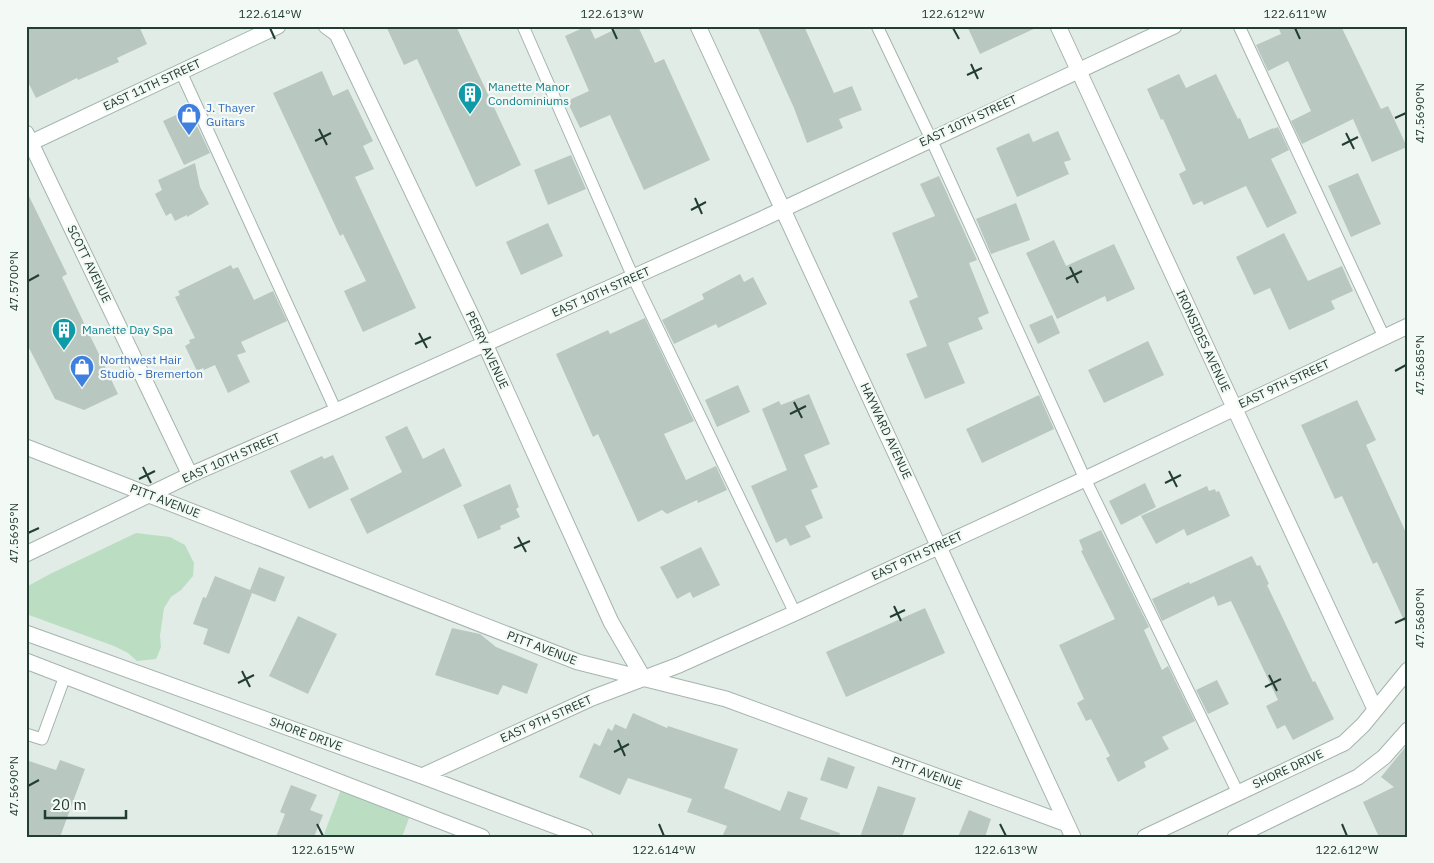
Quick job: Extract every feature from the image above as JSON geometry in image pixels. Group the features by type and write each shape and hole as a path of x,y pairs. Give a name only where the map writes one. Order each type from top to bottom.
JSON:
{"street":[{"name":"EAST 11TH STREET","path":"28,140 181,72 278,26"},
{"name":"PERRY AVENUE","path":"326,26 337,34 485,344 611,622 644,679"},
{"name":"HAYWARD AVENUE","path":"698,26 1070,830"},
{"name":"IRONSIDES AVENUE","path":"1058,26 1375,709"},
{"name":"EAST 10TH STREET","path":"26,554 190,475 783,209 931,138 1174,26"},
{"name":"SCOTT AVENUE","path":"28,140 190,475"},
{"name":"EAST 9TH STREET","path":"422,776 592,698 644,679 794,613 1085,479 1408,326"},
{"name":"PITT AVENUE","path":"26,448 578,662 726,699 1070,830"},
{"name":"SHORE DRIVE","path":"26,632 585,837"},
{"path":"26,661 482,837"},
{"name":"SHORE DRIVE","path":"1145,837 1344,743 1355,734 1408,670"},
{"path":"1235,837 1358,777 1384,757 1408,730"}],"lane":[{"path":"523,26 633,277 794,613"},
{"path":"877,26 931,138 1085,479 1238,793"},
{"path":"1239,26 1384,336"},
{"path":"181,72 336,411"},
{"path":"26,734 42,739 65,676"}],"green space":[{"path":"136,533 170,537 185,545 194,563 193,576 181,590 171,597 164,608 160,636 161,647 156,659 137,661 128,653 114,646 26,614 26,587"},
{"path":"343,784 412,810 402,837 323,837"}],"building":[{"path":"26,26 139,26 147,44 117,58 119,62 78,80 77,78 36,98 26,78"},
{"name":"Manette Manor Condominiums","path":"386,26 456,26 521,165 476,187 417,59 404,65"},
{"path":"589,26 595,39 622,26 638,26 655,63 664,59 710,160 644,190 610,115 580,128 567,101 589,91 565,36"},
{"path":"757,26 804,26 834,93 852,86 862,110 839,119 843,128 807,143 794,108"},
{"path":"967,26 1040,26 980,54"},
{"path":"1278,26 1341,26 1381,109 1388,106 1407,147 1372,162 1353,119 1302,144 1291,121 1311,111 1288,61 1268,71 1256,45 1281,34"},
{"path":"322,71 333,96 348,89 373,141 363,146 374,169 355,177 416,308 363,332 344,291 366,281 343,234 340,236 273,93"},
{"path":"1179,74 1186,88 1216,74 1249,139 1278,127 1289,150 1271,159 1297,213 1267,228 1246,186 1204,205 1202,201 1193,205 1179,174 1186,170 1147,89"},
{"name":"J. Thayer Guitars","path":"189,109 210,153 184,165 163,121"},
{"path":"1058,131 1071,160 1064,162 1069,174 1017,197 996,148 1029,133 1033,142"},
{"path":"571,155 586,189 548,205 534,170"},
{"path":"195,163 200,187 209,204 187,217 187,215 175,221 171,213 166,216 155,194 162,190 158,180"},
{"path":"1358,173 1381,224 1351,237 1328,186"},
{"path":"939,176 977,260 969,263 989,313 978,318 983,329 948,343 965,383 925,399 906,354 927,346 909,301 918,297 892,233 935,216 920,184"},
{"path":"26,190 67,274 62,277 118,394 84,410 55,399 26,342"},
{"path":"1016,203 1030,240 991,254 976,219"},
{"path":"548,223 563,256 521,275 506,242"},
{"path":"1284,233 1308,281 1342,266 1353,291 1331,301 1335,309 1289,330 1270,288 1254,295 1236,257"},
{"path":"1054,240 1066,266 1114,244 1135,289 1107,302 1105,296 1057,319 1026,253"},
{"path":"231,265 233,269 238,267 254,300 273,291 287,321 241,342 246,352 237,355 250,382 228,393 215,365 197,371 185,346 190,343 189,340 195,338 175,297 180,295 178,291"},
{"path":"740,274 744,282 753,277 767,304 718,328 716,324 674,344 662,320 704,299 702,294"},
{"path":"1052,315 1060,333 1038,344 1029,325"},
{"path":"645,318 694,421 664,434 686,480 716,466 727,490 698,503 697,500 667,514 662,510 638,522 598,434 593,437 556,354 608,330 610,334"},
{"path":"1148,341 1164,375 1104,403 1088,370"},
{"path":"738,385 750,412 717,427 705,400"},
{"path":"809,394 830,444 804,455 818,487 811,490 823,518 805,526 811,537 790,546 786,538 776,543 751,486 787,470 762,409 779,401 781,405"},
{"path":"1039,395 1054,429 982,463 966,429"},
{"path":"1357,400 1376,440 1366,445 1408,537 1408,629 1377,562 1373,564 1342,496 1335,499 1301,425"},
{"path":"407,426 423,459 444,448 462,486 367,534 350,499 402,472 385,437"},
{"path":"333,455 349,489 309,509 290,471 322,456 324,459"},
{"path":"1145,483 1156,507 1121,525 1109,501"},
{"path":"510,484 519,507 516,509 520,517 500,526 501,529 478,539 463,505"},
{"path":"1207,486 1209,491 1215,489 1216,492 1219,491 1230,516 1187,536 1184,529 1156,544 1141,516"},
{"path":"1101,530 1149,627 1144,630 1162,670 1168,666 1195,721 1162,737 1169,749 1144,762 1146,767 1118,782 1106,758 1110,756 1091,719 1086,721 1077,703 1084,699 1059,645 1115,619 1081,551 1083,550 1079,540"},
{"path":"701,547 720,585 693,598 690,592 677,599 660,567"},
{"path":"1252,556 1257,566 1260,565 1269,584 1267,585 1313,682 1315,681 1334,719 1293,740 1285,725 1277,729 1266,706 1278,700 1231,601 1218,606 1214,596 1162,621 1152,599"},
{"path":"259,567 285,577 275,602 252,593 229,654 203,644 208,629 193,624 203,597 206,598 215,576 250,590"},
{"path":"925,608 945,653 846,697 826,652"},
{"path":"298,616 337,634 308,694 269,676"},
{"path":"452,628 480,634 496,647 538,664 527,694 503,685 498,695 435,675"},
{"path":"1217,680 1229,704 1208,714 1196,690"},
{"path":"633,713 667,728 668,726 738,749 724,788 780,811 788,791 808,798 800,819 840,833 839,837 722,837 727,826 687,812 692,799 628,778 620,795 579,777 594,743 600,746 608,728 612,731 615,724 626,729"},
{"path":"1408,744 1408,837 1379,837 1363,802 1394,787 1381,777"},
{"path":"828,757 855,767 847,789 820,780"},
{"path":"26,760 56,770 60,760 85,769 60,837 26,837"},
{"path":"291,785 317,795 310,810 323,815 314,837 276,837 285,814 280,812"},
{"path":"878,786 916,798 902,837 860,837"},
{"path":"969,810 991,819 985,837 958,837"}],"place":[{"name":"Manette Manor Condominiums","path":"470,115"},
{"name":"J. Thayer Guitars","path":"189,136"},
{"name":"Manette Day Spa","path":"64,351"},
{"name":"Northwest Hair Studio - Bremerton","path":"82,388"}]}
